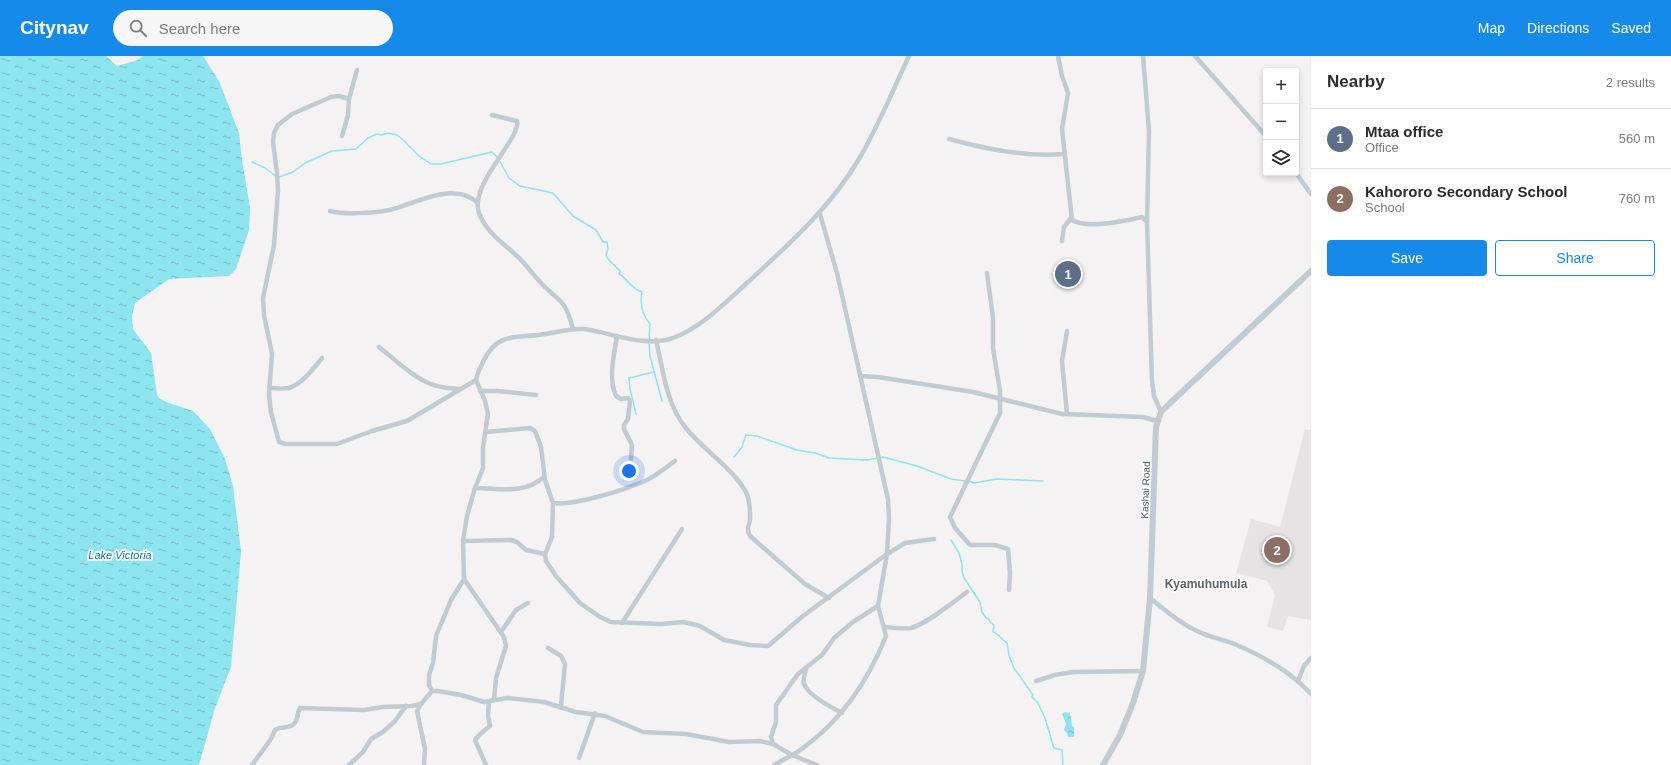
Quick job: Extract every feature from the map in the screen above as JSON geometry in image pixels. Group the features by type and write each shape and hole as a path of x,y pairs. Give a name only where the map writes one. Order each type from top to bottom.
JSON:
{"street":[{"path":"486,765 475,740 490,726 488,715 496,678 506,646 504,637 464,579 463,541 467,516 475,488 483,468 483,447 488,414 485,401 476,380 480,368 492,347 504,339 573,329 595,331 634,340 672,338 682,334 705,320 772,261 820,214 858,161 874,131 909,56"},
{"path":"1058,56 1062,76 1068,93 1062,129 1071,218 1064,227 1062,241"},
{"path":"1143,56 1149,131 1147,222 1152,381 1154,396 1161,412"},
{"path":"1195,56 1263,133"},
{"path":"342,136 348,115 349,99 357,70"},
{"path":"349,99 339,96 331,97 292,114 278,125 274,133 273,142 278,178 274,245 263,298 264,315 272,354 270,388 271,412 279,442 286,444 313,445 337,444 372,431 407,421 476,380"},
{"path":"492,115 517,121 518,129 492,168 483,187 478,203 479,213 491,233 500,243 521,260 544,286 561,301 573,329"},
{"path":"949,139 975,146 1028,155 1064,154"},
{"path":"1298,176 1311,194"},
{"path":"330,211 345,214 387,210 436,194 464,196 478,203"},
{"path":"774,765 808,745 842,713 856,695 886,636 885,627 878,606 887,554 889,518 888,499 837,273 820,214"},
{"path":"1071,218 1073,221 1110,224 1142,217 1147,222"},
{"name":"Kashai Road","path":"1103,765 1120,735 1133,703 1143,671 1150,598 1157,421 1161,412 1311,271"},
{"path":"987,274 993,318 993,348 1001,398 1000,413 950,517 955,528 970,544 995,545 1006,547 1008,549 1010,573 1009,590"},
{"path":"1067,331 1062,361 1067,414"},
{"path":"617,336 612,369 613,385 616,396 621,399 628,398 630,401 628,419 624,425 624,429 631,442 631,459"},
{"path":"656,340 666,385 677,415 695,438 710,451 746,492 749,500 751,517 747,530 750,536 805,584 829,598"},
{"path":"379,347 428,383 439,387 459,389"},
{"path":"270,388 281,389 293,386 312,371 322,358"},
{"path":"860,376 878,377 974,392 1040,409 1067,414 1143,417 1157,421"},
{"path":"480,392 498,391 536,395"},
{"path":"486,432 530,428 535,431 541,447 544,477 553,503 552,537 545,554 546,561 580,603 604,620 611,622 661,624 684,622 700,626 724,640 750,645 768,646 803,616 887,554 905,544 934,539"},
{"path":"553,503 574,502 635,485 654,476 675,460"},
{"path":"475,488 521,489 532,486 544,477"},
{"path":"622,623 682,529"},
{"path":"463,541 510,540 517,542 526,550 545,554"},
{"path":"432,691 429,685 429,675 433,663 436,636 451,600 464,579"},
{"path":"885,627 905,628 916,626 948,607 967,592"},
{"path":"1150,598 1196,631 1245,649 1270,662 1298,681 1311,694"},
{"path":"500,632 516,610 528,603"},
{"path":"773,744 771,737 776,722 777,702 798,674 822,655 834,638 853,622 878,606"},
{"path":"548,648 561,656 565,664 561,706"},
{"path":"1298,681 1304,666 1311,658"},
{"path":"806,668 803,680 806,687 815,696 842,713"},
{"path":"1036,681 1055,675 1073,672 1143,671"},
{"path":"424,765 425,756 423,738 417,711 420,704 432,691 461,695 480,702 507,698 520,698 544,702 561,706 576,712 605,716 643,732 686,734 729,742 760,741 773,744 792,755 817,765"},
{"path":"252,765 271,739 275,730 282,727 289,727 296,722 300,708 364,710 420,704"},
{"path":"349,765 364,752 371,739 395,722 406,706"},
{"path":"579,758 595,714"}],"shaded area":[{"path":"1305,429 1311,430 1311,620 1288,616 1283,631 1267,627 1275,595 1267,581 1236,573 1251,519 1280,527"}],"water":[{"name":"Lake Victoria","path":"0,56 106,56 117,66 138,60 143,56 203,56 219,81 239,133 250,208 249,230 236,269 229,276 169,279 135,303 132,316 133,329 151,353 157,394 159,398 166,402 193,411 210,429 225,459 233,486 241,551 231,667 215,708 199,765 0,765"},
{"path":"1065,712 1070,713 1072,726 1074,727 1074,737 1068,737 1064,730 1066,724 1062,714"}],"waterway":[{"path":"279,177 293,172 305,163 332,151 356,149 368,138 377,134 382,135 388,133 397,135 419,156 431,164 441,164 492,152 498,158 509,178 520,186 553,193 573,216 596,230 603,242 607,242 608,249 606,255 620,271 619,274 635,289 642,292 642,309 650,324 650,356 662,401"},
{"path":"252,162 265,168 276,176"},
{"path":"636,414 629,378 654,372"},
{"path":"734,457 742,447 746,435 757,436 797,450 815,453 829,458 867,460 883,457 917,466 951,479 965,481"},
{"path":"969,481 974,483 996,479 1043,481"},
{"path":"951,540 959,553 964,578 980,602 982,612 994,625 993,632 1007,643 1009,656 1014,668 1033,695 1032,697 1038,703 1045,718 1054,748 1062,750 1063,765"}],"place":[{"name":"Mtaa office","path":"1068,274"},
{"name":"Kahororo Secondary School","path":"1277,550"}],"district":[{"name":"Kyamuhumula","path":"1206,584"}]}
